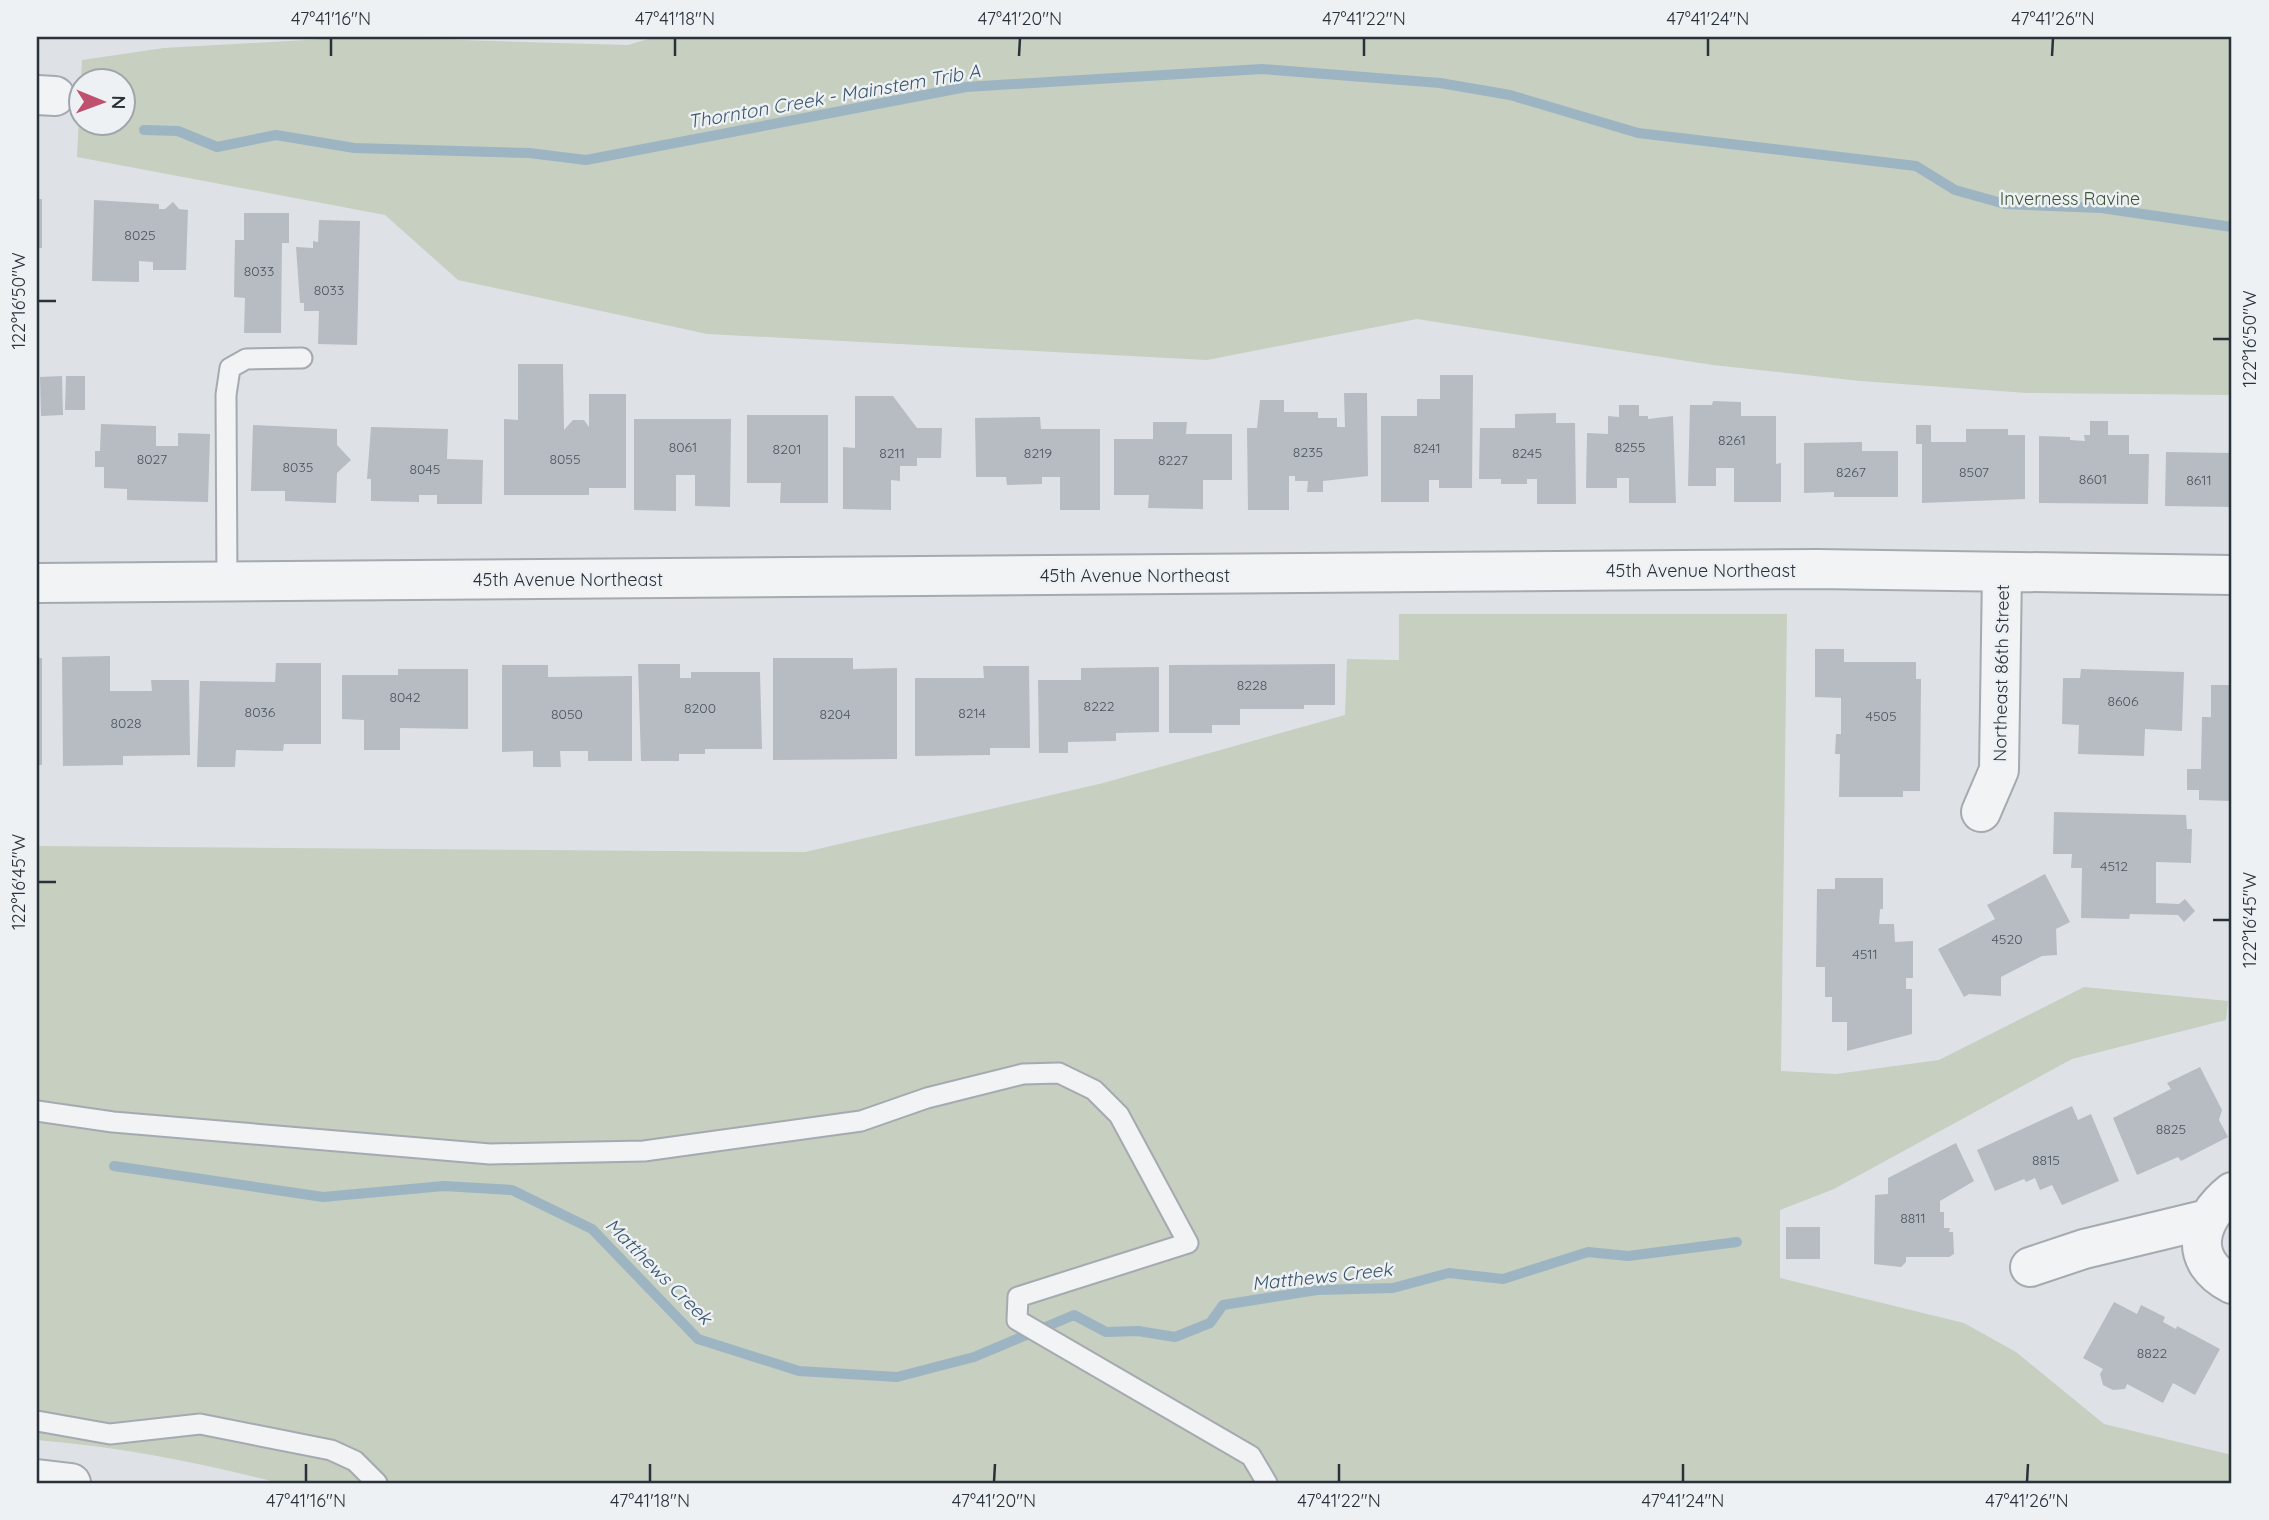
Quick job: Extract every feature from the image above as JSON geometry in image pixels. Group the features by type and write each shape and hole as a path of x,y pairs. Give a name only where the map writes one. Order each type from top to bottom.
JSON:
{"street":[{"name":"45th Avenue Northeast","path":"37,583 1817,569 2232,575"},
{"name":"Northeast 86th Street","path":"1980,812 1999,770 2002,572"},
{"path":"2030,1267 2220,1206"},
{"path":"2220,1206 2202,1237 2202,1255 2210,1269 2232,1284"},
{"path":"37,1479 71,1483"}],"lane":[{"path":"227,582 226,395 230,369 246,359 302,358"},
{"path":"37,1111 113,1122 490,1154 644,1151 861,1121 927,1098 1023,1074 1059,1073 1094,1090 1119,1115 1188,1243 1018,1297 1017,1321 1251,1456 1267,1483"},
{"path":"37,1421 110,1434 200,1424 331,1450 355,1461 377,1483"}],"green space":[{"name":"Inverness Ravine","path":"360,37 628,45 655,37 2232,37 2232,395 2027,393 1860,381 1713,365 1417,319 1207,360 707,334 458,280 385,215 77,157 78,136 136,136 136,66 82,66 82,60 164,48"},
{"path":"1399,614 1787,614 1781,1071 1836,1074 1939,1060 2084,987 2228,1001 2226,1020 2072,1059 1834,1189 1780,1210 1780,1278 1964,1323 2016,1352 2104,1424 2232,1455 2232,1483 279,1483 159,1456 37,1440 37,846 805,852 1103,783 1345,715 1347,659 1399,660"}],"building":[{"path":"37,199 42,199 42,248 37,248"},
{"path":"94,200 159,204 159,209 165,209 173,202 179,209 188,210 186,270 153,270 153,262 139,261 139,282 92,281"},
{"path":"244,213 289,213 289,243 282,243 281,333 244,333 245,298 234,297 235,240 244,240"},
{"path":"319,220 360,221 357,345 318,344 319,311 304,311 304,303 300,303 296,247 313,248 313,241 318,242"},
{"path":"518,364 563,364 564,430 573,420 584,420 589,427 589,394 626,394 626,488 589,488 589,495 504,495 504,419 518,420"},
{"path":"1440,375 1473,375 1472,488 1439,488 1439,480 1429,480 1429,502 1381,502 1381,416 1417,416 1417,399 1440,399"},
{"path":"62,376 63,415 41,416 40,377"},
{"path":"66,376 85,376 85,410 65,410"},
{"path":"1344,393 1367,393 1368,476 1323,481 1323,492 1307,492 1308,481 1295,481 1295,476 1289,476 1289,510 1248,510 1247,428 1257,428 1260,400 1284,400 1284,412 1318,412 1318,418 1337,418 1337,427 1345,427"},
{"path":"855,396 893,396 917,428 942,428 941,458 917,458 917,466 900,466 900,481 891,480 891,510 843,509 843,447 855,448"},
{"path":"1713,401 1741,402 1741,416 1776,416 1776,464 1781,463 1781,502 1734,502 1734,468 1716,468 1716,486 1688,486 1690,405 1712,405"},
{"path":"1619,405 1639,405 1639,416 1648,416 1648,419 1673,416 1676,503 1629,503 1629,478 1617,478 1617,488 1586,488 1587,433 1608,434 1608,416 1619,417"},
{"path":"1556,413 1556,423 1575,423 1576,504 1537,504 1537,479 1527,479 1527,484 1501,484 1501,479 1479,479 1480,428 1515,428 1515,414"},
{"path":"747,415 828,415 828,503 780,503 781,483 747,483"},
{"path":"1040,417 1041,429 1100,429 1100,510 1060,510 1060,477 1042,477 1042,484 1007,485 1006,477 976,477 975,418"},
{"path":"634,419 731,419 730,507 695,506 695,475 676,475 676,511 634,510"},
{"path":"2090,421 2108,421 2108,435 2129,435 2129,454 2149,454 2148,504 2039,503 2039,436 2070,437 2070,440 2085,441 2084,435 2090,435"},
{"path":"1153,422 1187,422 1186,434 1232,434 1232,480 1203,480 1203,509 1148,508 1149,495 1114,495 1114,439 1153,439"},
{"path":"101,424 156,426 156,446 178,446 178,433 210,434 208,502 127,500 127,489 104,488 104,467 95,467 95,451 100,451"},
{"path":"253,425 337,429 337,445 351,460 337,473 336,503 285,501 285,491 251,491"},
{"path":"1916,425 1931,425 1931,442 1966,442 1966,429 2008,429 2008,435 2025,435 2025,499 1922,503 1922,444 1916,444"},
{"path":"371,427 448,429 447,459 483,460 482,504 437,504 437,495 419,495 419,502 371,501 371,479 367,479"},
{"path":"1862,442 1862,451 1898,451 1898,497 1834,497 1834,492 1804,493 1804,443"},
{"path":"2166,452 2232,453 2232,507 2165,506"},
{"path":"1815,649 1844,649 1844,662 1916,662 1916,679 1921,679 1920,791 1903,791 1903,797 1839,797 1840,754 1835,754 1836,734 1841,734 1841,698 1815,697"},
{"path":"110,656 110,691 152,691 151,680 189,680 190,755 123,756 123,765 63,766 62,657"},
{"path":"37,658 42,658 42,765 37,765"},
{"path":"773,658 853,658 853,669 897,668 897,759 773,760"},
{"path":"276,663 321,663 321,744 284,744 283,751 236,750 235,767 197,767 200,681 275,682"},
{"path":"638,664 680,664 680,678 691,678 691,672 760,672 762,749 705,749 705,754 679,754 679,761 641,761"},
{"path":"1335,664 1335,705 1304,705 1304,709 1240,709 1240,725 1212,725 1212,733 1169,733 1169,665"},
{"path":"502,665 548,665 548,677 632,676 632,761 588,761 588,751 560,751 561,767 533,767 533,751 502,752"},
{"path":"983,666 1029,666 1030,748 990,748 990,755 915,756 915,678 984,678"},
{"path":"1159,667 1159,732 1116,733 1116,741 1068,742 1068,753 1039,753 1038,680 1081,680 1081,668"},
{"path":"398,669 468,669 468,729 400,728 400,750 364,750 364,720 342,719 342,675 398,675"},
{"path":"2081,669 2184,672 2182,731 2145,729 2144,756 2078,754 2079,725 2062,724 2063,678 2080,678"},
{"path":"2211,685 2232,685 2232,801 2199,800 2199,790 2187,790 2187,769 2201,769 2202,717 2211,717"},
{"path":"2054,812 2186,815 2187,829 2192,829 2191,863 2156,862 2156,903 2179,904 2185,899 2195,911 2184,922 2178,915 2130,914 2129,919 2081,918 2082,868 2071,868 2072,854 2053,854"},
{"path":"2045,874 2070,922 2056,929 2057,955 2042,956 2001,977 2001,996 1969,994 1964,997 1938,949 1995,919 1987,905"},
{"path":"1835,878 1883,878 1883,909 1880,909 1879,924 1894,924 1895,942 1913,941 1913,978 1906,978 1906,989 1912,989 1912,1034 1847,1051 1847,1022 1832,1022 1832,997 1825,997 1825,967 1816,967 1817,889 1835,889"},
{"path":"2200,1067 2222,1110 2219,1120 2228,1137 2181,1161 2178,1157 2137,1175 2113,1118 2171,1089 2167,1083"},
{"path":"2072,1106 2078,1120 2091,1114 2119,1181 2062,1205 2052,1185 2040,1190 2035,1178 2026,1182 2024,1179 1995,1191 1977,1150"},
{"path":"1956,1143 1974,1181 1940,1201 1940,1212 1944,1212 1944,1228 1950,1228 1949,1232 1953,1232 1954,1254 1949,1257 1906,1257 1906,1262 1901,1267 1874,1264 1875,1195 1888,1194 1888,1178"},
{"path":"1786,1227 1820,1227 1820,1259 1786,1259"},
{"path":"2114,1302 2137,1314 2141,1305 2165,1317 2163,1322 2176,1329 2177,1326 2220,1349 2195,1395 2173,1383 2163,1403 2127,1384 2125,1389 2113,1390 2103,1385 2100,1374 2103,1369 2083,1358"}],"waterway":[{"name":"Thornton Creek - Mainstem Trib A","path":"144,130 178,131 217,147 276,135 354,148 529,153 586,160 966,87 1262,69 1440,83 1510,95 1638,133 1916,166 1955,190 2005,204 2101,208 2232,227"},
{"name":"Matthews Creek","path":"114,1166 323,1197 444,1186 512,1190 592,1229 698,1339 799,1371 897,1377 974,1357 1074,1315 1106,1332 1138,1331 1175,1337 1210,1323 1223,1305 1317,1290 1393,1288 1449,1273 1503,1279 1588,1252 1628,1256 1737,1242"}]}
